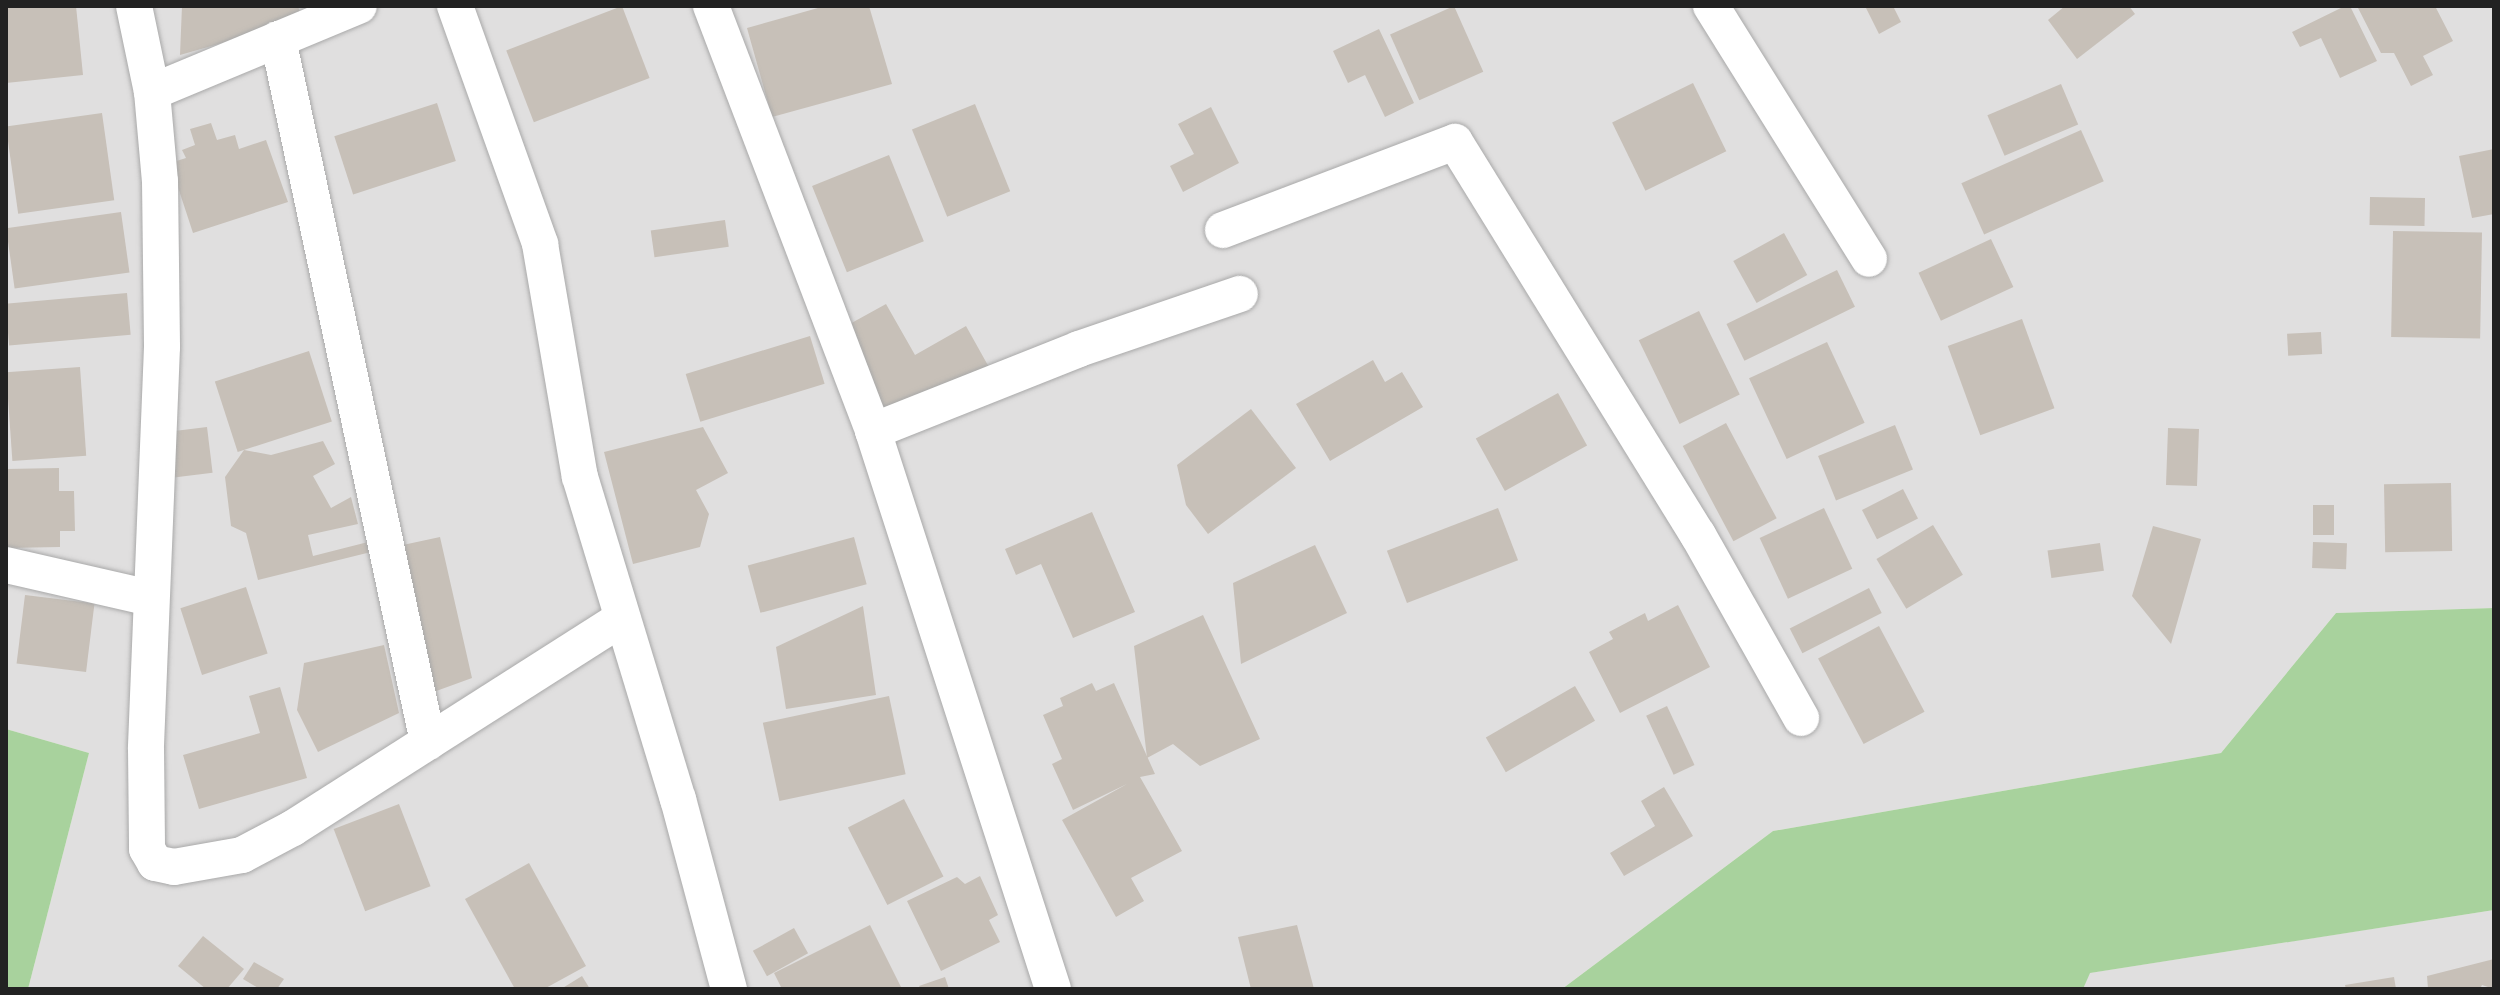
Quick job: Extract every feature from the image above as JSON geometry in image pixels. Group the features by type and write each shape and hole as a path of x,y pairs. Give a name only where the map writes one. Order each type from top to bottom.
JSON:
{"street":[{"path":"134,6 152,92 160,181 162,347 150,598 147,849 155,863 174,867 242,855 620,620"},
{"path":"152,92 359,6"},
{"path":"455,6 540,244 580,477 620,620 678,799 729,989"},
{"path":"711,6 873,431 1053,989"},
{"path":"1711,6 1869,259"},
{"path":"278,39 428,742"},
{"path":"1223,230 1455,142 1698,535 1801,718"},
{"path":"873,431 1079,349 1240,294"},
{"path":"6,565 150,598"}],"shaded area":[{"path":"6,6 2494,6 2494,608 2336,613 2221,753 1773,831 1562,989 28,989 89,753 6,729"},
{"path":"2494,910 2494,989 2083,989 2089,973"}],"green space":[{"path":"2494,608 2494,910 2090,973 2083,989 1562,989 1773,831 2221,753 2336,613"},
{"path":"6,729 89,753 28,989 6,989"}],"building":[{"path":"6,6 76,6 83,75 6,83"},
{"path":"182,6 298,6 302,20 180,55"},
{"path":"622,6 650,78 534,122 506,50"},
{"path":"825,6 869,6 892,84 772,117 747,28"},
{"path":"1454,6 1483,72 1419,100 1390,34"},
{"path":"1865,6 1893,6 1901,22 1879,34"},
{"path":"2065,6 2129,6 2135,14 2077,59 2048,20"},
{"path":"2350,6 2377,61 2340,78 2321,38 2300,47 2292,32"},
{"path":"2357,6 2435,6 2453,41 2423,56 2433,75 2411,86 2394,53 2381,53"},
{"path":"1379,29 1414,103 1385,117 1365,75 1348,83 1333,51"},
{"path":"1693,83 1726,151 1645,191 1612,122"},
{"path":"2061,84 2078,125 2005,156 1987,115"},
{"path":"437,103 456,161 353,194 334,136"},
{"path":"975,104 1010,191 947,217 912,129"},
{"path":"1211,107 1239,163 1183,192 1170,166 1194,154 1178,124"},
{"path":"102,113 114,200 18,214 6,126"},
{"path":"211,123 217,140 235,135 239,149 266,140 288,202 193,233 170,163 186,158 182,150 195,145 190,129"},
{"path":"2081,130 2104,181 1984,234 1961,183"},
{"path":"2494,149 2494,214 2472,218 2459,156"},
{"path":"889,155 924,241 847,272 812,186"},
{"path":"2370,197 2425,198 2425,226 2370,225"},
{"path":"121,212 129,272 15,289 6,228"},
{"path":"725,220 729,247 654,257 651,230"},
{"path":"2393,231 2482,233 2480,339 2391,337"},
{"path":"1784,233 1807,275 1757,303 1733,261"},
{"path":"1991,239 2013,287 1941,321 1918,273"},
{"path":"1837,270 1855,307 1744,361 1726,324"},
{"path":"127,293 131,335 9,345 6,304"},
{"path":"886,304 915,355 966,326 995,378 895,433 837,331"},
{"path":"1699,311 1740,395 1680,424 1639,340"},
{"path":"2022,319 2054,408 1980,435 1948,346"},
{"path":"2321,332 2322,354 2288,356 2287,334"},
{"path":"810,336 825,384 700,422 686,374"},
{"path":"1827,342 1865,423 1787,459 1749,378"},
{"path":"309,351 332,421 238,452 215,382"},
{"path":"1373,360 1385,382 1402,372 1423,407 1330,461 1296,404"},
{"path":"80,367 86,456 12,461 6,372"},
{"path":"1558,393 1587,445 1505,491 1476,439"},
{"path":"1251,409 1296,468 1208,534 1186,505 1177,465"},
{"path":"1726,423 1777,518 1733,541 1683,446"},
{"path":"1895,425 1913,470 1836,501 1818,456"},
{"path":"207,427 213,473 172,478 166,432"},
{"path":"703,427 728,473 696,490 709,514 700,547 633,564 604,452"},
{"path":"2168,428 2199,429 2197,486 2166,485"},
{"path":"323,441 335,464 313,476 331,508 351,497 358,524 308,535 313,556 372,541 375,551 258,580 246,533 231,526 225,477 244,450 271,455"},
{"path":"59,468 59,491 74,491 75,531 60,531 60,547 6,548 6,469"},
{"path":"2451,483 2452,551 2385,552 2384,484"},
{"path":"1903,489 1918,518 1877,539 1862,510"},
{"path":"2313,505 2334,505 2334,535 2313,535"},
{"path":"1498,508 1518,560 1407,603 1387,551"},
{"path":"1824,508 1852,569 1788,599 1760,538"},
{"path":"1092,512 1135,612 1073,638 1041,564 1016,575 1005,549"},
{"path":"1933,525 1963,575 1906,609 1876,559"},
{"path":"2153,526 2201,539 2171,644 2132,596"},
{"path":"440,537 472,678 406,702 375,551"},
{"path":"854,537 867,584 760,613 748,565"},
{"path":"2313,542 2347,543 2346,569 2312,568"},
{"path":"2100,543 2104,571 2051,578 2048,550"},
{"path":"1315,545 1347,613 1241,664 1233,583"},
{"path":"246,587 268,654 202,675 180,608"},
{"path":"1869,588 1882,613 1802,653 1790,628"},
{"path":"25,595 94,604 86,672 17,663"},
{"path":"1678,605 1710,667 1620,713 1589,652 1613,639 1609,632 1645,613 1648,621"},
{"path":"863,606 876,695 786,709 776,647"},
{"path":"1203,615 1260,739 1200,766 1173,744 1147,758 1134,646"},
{"path":"1879,626 1925,712 1864,744 1818,658"},
{"path":"384,645 399,713 318,752 297,710 304,663"},
{"path":"1092,683 1096,691 1114,683 1155,774 1140,777 1182,851 1131,878 1144,901 1116,917 1062,820 1127,784 1073,810 1052,764 1062,759 1043,715 1063,706 1060,698"},
{"path":"1575,686 1595,721 1506,772 1486,738"},
{"path":"280,687 307,778 199,809 183,755 260,733 249,696"},
{"path":"889,696 906,774 779,801 763,723"},
{"path":"1667,706 1694,765 1674,775 1646,716"},
{"path":"1664,787 1693,836 1624,876 1610,853 1655,826 1641,801"},
{"path":"904,799 943,877 887,905 848,828"},
{"path":"399,804 431,886 365,911 334,829"},
{"path":"529,863 586,966 544,989 515,989 465,899"},
{"path":"980,876 998,915 989,920 1000,942 941,971 907,901 957,877 965,884"},
{"path":"870,925 902,989 782,989 774,973"},
{"path":"1297,925 1314,989 1251,989 1238,937"},
{"path":"794,928 808,953 767,976 753,951"},
{"path":"203,936 244,969 227,989 206,989 178,966"},
{"path":"2494,959 2494,989 2482,985 2480,989 2428,989 2427,976"},
{"path":"254,962 284,979 277,989 260,989 243,979"},
{"path":"582,976 590,989 561,989"},
{"path":"945,977 949,989 921,989 919,986"},
{"path":"2394,977 2396,989 2346,989 2345,985"}]}
